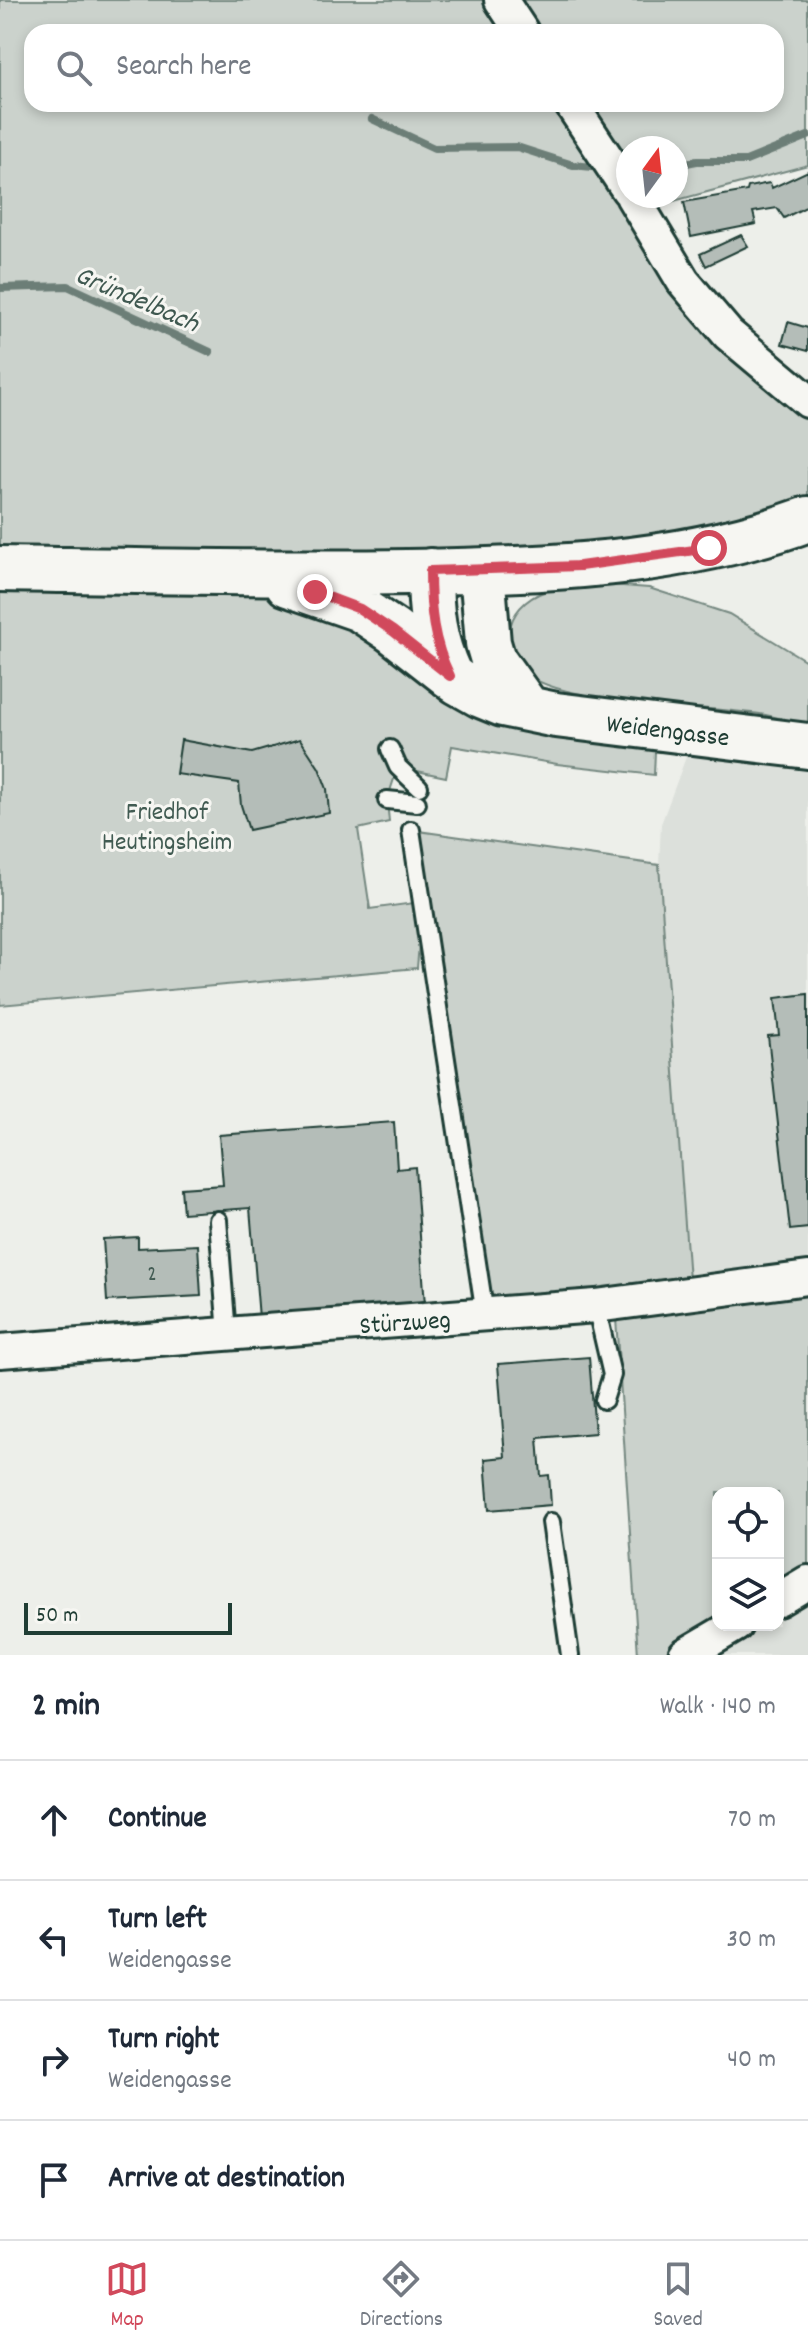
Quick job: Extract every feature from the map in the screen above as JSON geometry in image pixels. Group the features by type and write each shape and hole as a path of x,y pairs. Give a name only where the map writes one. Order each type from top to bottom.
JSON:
{"street":[{"path":"501,0 517,24"},
{"path":"577,112 616,171"},
{"path":"639,208 683,281 728,334 808,401"},
{"path":"0,569 482,571 580,566 709,548 808,519"},
{"path":"430,571 435,642 450,676"},
{"path":"482,571 488,643 493,660 528,709"},
{"name":"Weidengasse","path":"211,572 275,581 360,609 450,676 503,704 556,715 808,746"},
{"name":"Stürzweg","path":"0,1351 596,1306 808,1278"},
{"path":"784,1596 808,1582"},
{"path":"687,1655 726,1631"}],"lane":[{"path":"387,800 418,795 398,767 390,749"},
{"path":"411,830 485,1315"},
{"path":"218,1220 227,1334"},
{"path":"596,1306 612,1375 604,1400"},
{"path":"551,1522 570,1655"}],"shaded area":[{"path":"686,757 782,760 808,764 808,1277 690,1294 659,865 661,824"},
{"path":"808,1582 808,1655 688,1655 726,1631 784,1631 784,1596"}],"green space":[{"name":"Friedhof Heutingsheim","path":"0,0 808,0 808,165 688,197 688,136 616,136 616,208 647,208 640,210 808,401 808,516 709,548 321,573 426,658 656,727 654,775 557,764 452,746 446,777 398,767 387,800 389,822 358,829 370,909 422,902 411,830 659,865 690,1294 808,1277 808,1582 784,1596 784,1487 712,1487 712,1630 685,1655 638,1655 615,1303 485,1315 422,907 417,968 0,1005"},
{"path":"596,584 649,588 729,614 808,662 808,725 760,714 604,698 547,685 530,676 519,664 509,637 516,613 525,603 553,589"}],"building":[{"path":"808,171 808,206 784,218 777,208 753,212 756,224 691,237 685,208 688,208 688,201 747,191 748,187 770,183 772,188"},
{"path":"741,235 748,246 706,266 700,254"},
{"path":"788,322 808,328 808,351 782,344"},
{"path":"300,739 319,768 327,789 329,813 249,830 241,805 239,783 176,774 181,740 252,753"},
{"path":"808,994 808,1228 790,1230 768,1036 779,1035 775,998"},
{"path":"394,1122 397,1169 415,1167 425,1305 259,1318 250,1208 183,1213 181,1188 223,1185 219,1135"},
{"path":"138,1237 138,1248 198,1245 201,1296 107,1301 103,1239"},
{"path":"589,1357 595,1433 538,1438 541,1476 549,1475 551,1505 489,1510 485,1459 505,1457 498,1364"}],"waterway":[{"name":"Gründelbach","path":"372,119 434,148 517,147 573,165 602,168"},
{"name":"Gründelbach","path":"688,163 746,161 808,136"},
{"name":"Gründelbach","path":"0,288 68,286 210,352"}],"route":[{"path":"315,592 360,609 450,676 435,642 430,609 430,571 580,566 709,548"}]}
